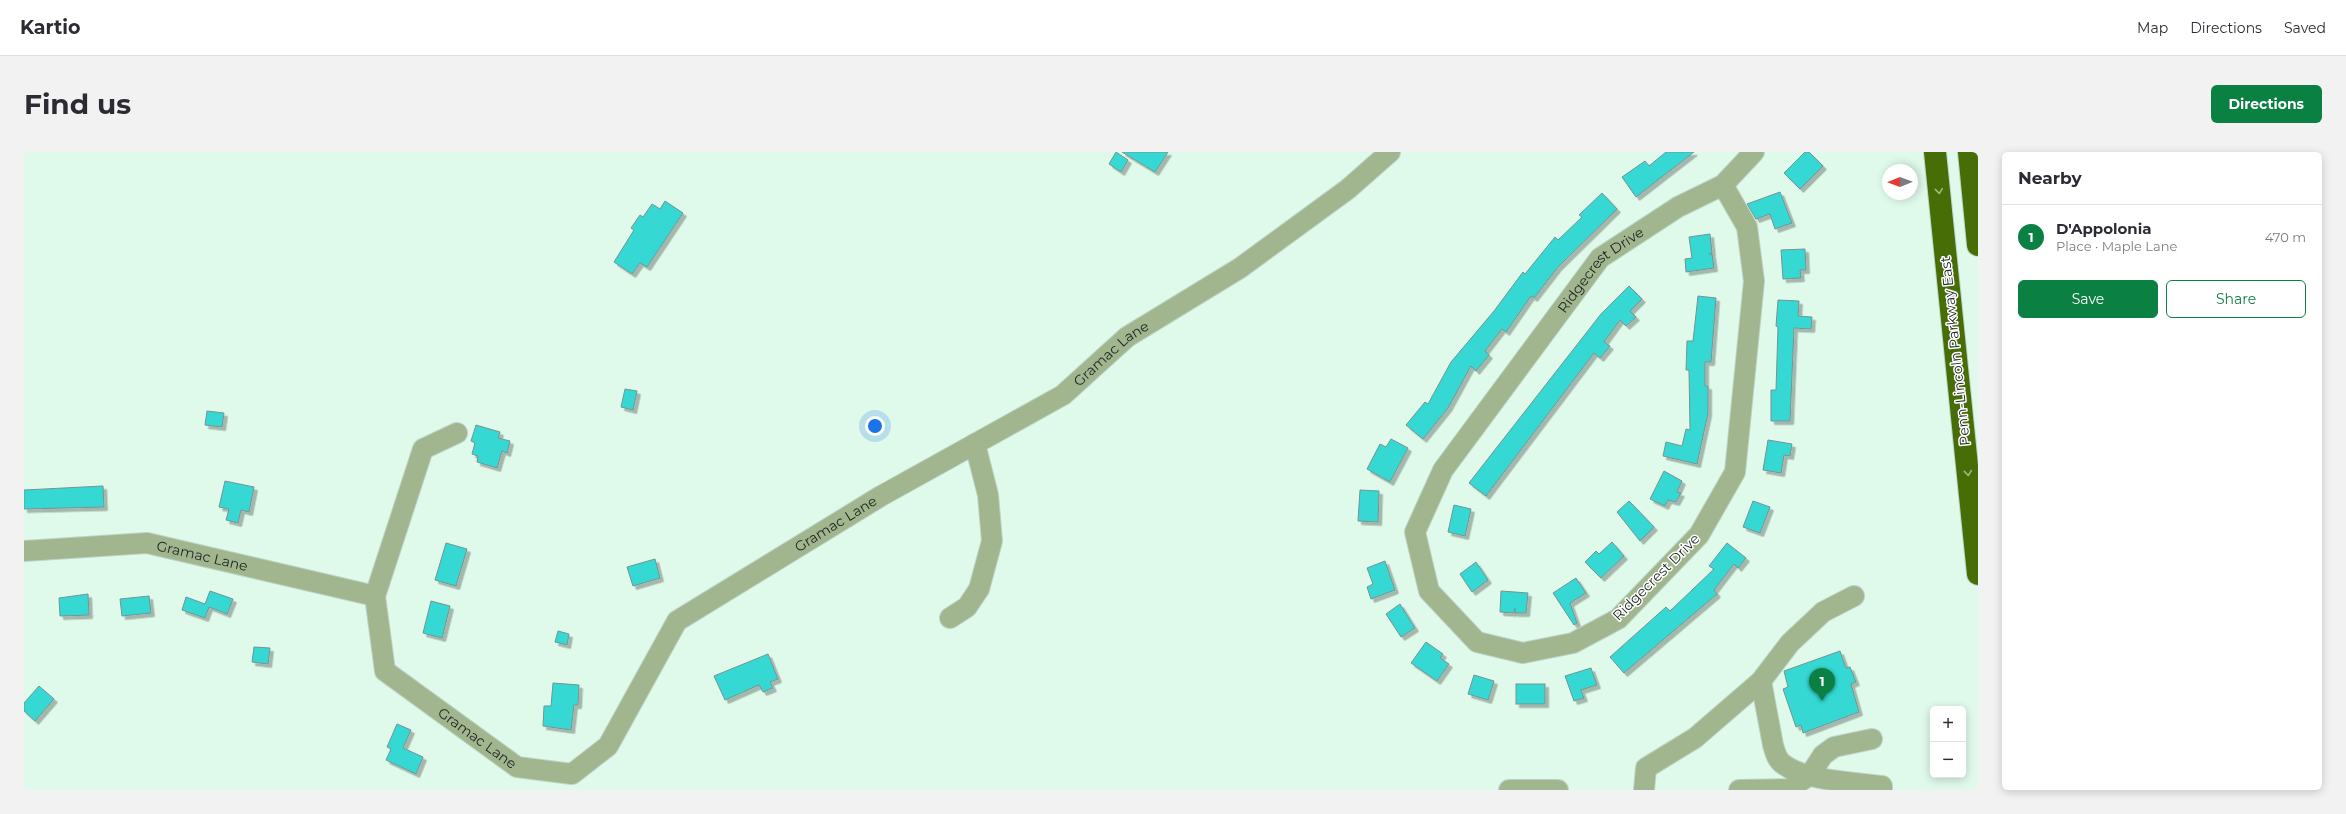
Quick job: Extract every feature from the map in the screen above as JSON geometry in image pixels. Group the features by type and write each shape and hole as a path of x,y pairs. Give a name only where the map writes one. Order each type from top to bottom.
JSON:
{"highway":[{"name":"Penn-Lincoln Parkway East","path":"1935,152 1978,574"},
{"path":"1969,152 1978,245"}],"street":[{"name":"Gramac Lane","path":"457,433 423,448 375,596 385,672 517,766 572,774 608,746 677,621 881,496 1063,395 1127,337 1240,268 1348,189 1390,152"},
{"name":"Ridgecrest Drive","path":"1723,185 1746,227 1754,281 1735,472 1699,535 1618,619 1572,643 1523,652 1477,642 1429,591 1416,532 1443,470 1600,258 1678,207 1723,185 1754,152"},
{"path":"950,618 967,607 979,589 992,542 988,495 975,444"},
{"name":"Gramac Lane","path":"24,551 147,543 375,596"},
{"path":"1644,790 1646,768 1695,738 1761,681 1790,642 1823,612 1854,596"},
{"path":"1761,681 1776,755 1782,764 1810,775 1882,788"},
{"path":"1739,790 1789,789 1810,775 1823,755 1834,748 1872,739"},
{"path":"1509,790 1558,790"}],"building":[{"path":"1116,152 1128,160 1121,172 1109,164"},
{"path":"1122,152 1168,152 1155,172"},
{"path":"1666,152 1694,152 1636,197 1622,177 1645,161 1649,166"},
{"path":"1805,152 1809,152 1823,166 1800,189 1784,173"},
{"path":"1780,192 1792,223 1775,229 1770,214 1756,219 1747,204"},
{"path":"1602,193 1617,209 1558,267 1534,298 1531,296 1506,332 1502,329 1485,351 1489,355 1476,371 1471,366 1448,408 1423,439 1406,425 1425,402 1428,404 1451,362 1494,311 1523,272 1525,274 1555,237 1558,240 1582,217 1579,215"},
{"path":"665,201 683,213 647,267 640,263 632,274 614,262 634,230 631,228 640,215 643,217 652,204 660,209"},
{"path":"1710,234 1712,253 1709,254 1712,254 1714,268 1686,272 1685,259 1692,258 1689,237"},
{"path":"1805,249 1806,270 1800,270 1801,278 1783,279 1781,250"},
{"path":"1629,286 1642,299 1630,311 1636,317 1626,326 1620,320 1604,342 1610,346 1600,358 1594,353 1486,496 1469,483 1601,314"},
{"path":"1698,296 1716,298 1711,362 1705,362 1705,386 1708,386 1708,413 1697,464 1663,456 1666,442 1682,446 1686,429 1690,430 1689,370 1686,370 1687,341 1693,341"},
{"path":"1778,300 1799,301 1798,316 1812,317 1811,329 1794,328 1790,421 1771,421 1771,390 1776,390 1778,327 1776,326"},
{"path":"625,389 637,391 633,410 621,407"},
{"path":"207,411 224,413 222,427 205,425"},
{"path":"476,425 500,432 498,438 510,441 507,453 502,451 497,468 477,462 478,456 472,454 475,443 471,441"},
{"path":"1391,439 1408,448 1390,482 1367,469 1380,444 1386,447"},
{"path":"1768,440 1792,444 1790,456 1784,455 1781,473 1763,470"},
{"path":"1664,471 1682,481 1677,492 1681,493 1676,502 1668,500 1665,506 1650,499"},
{"path":"225,481 254,487 249,512 241,510 238,523 226,520 229,509 219,507"},
{"path":"103,486 104,507 24,509 24,490"},
{"path":"1360,490 1379,491 1378,522 1358,521"},
{"path":"1629,501 1654,527 1640,541 1617,512"},
{"path":"1753,501 1770,507 1760,533 1743,527"},
{"path":"1454,505 1471,509 1465,536 1448,532"},
{"path":"1612,542 1624,556 1601,578 1585,562 1596,551 1599,554"},
{"path":"446,543 467,549 456,586 435,580"},
{"path":"1727,543 1746,558 1738,568 1734,564 1714,590 1717,594 1624,673 1610,657 1666,607 1670,611 1714,569 1709,566"},
{"path":"655,559 660,578 633,586 627,567"},
{"path":"1385,561 1395,590 1371,599 1367,587 1373,584 1367,568"},
{"path":"1476,562 1488,580 1472,592 1460,574"},
{"path":"1576,578 1586,593 1570,603 1577,623 1574,625 1553,593"},
{"path":"210,591 233,599 227,614 209,607 205,618 182,610 186,597 205,604"},
{"path":"1501,591 1528,593 1526,613 1515,613 1515,608 1514,613 1500,612"},
{"path":"88,594 89,615 60,616 59,598"},
{"path":"149,596 151,613 122,616 120,599"},
{"path":"431,601 450,606 442,638 423,633"},
{"path":"1400,604 1415,628 1401,637 1386,614"},
{"path":"558,631 569,634 567,645 555,642"},
{"path":"1426,642 1443,654 1440,658 1449,664 1437,681 1411,663"},
{"path":"254,647 270,648 268,664 252,662"},
{"path":"1840,651 1846,668 1850,667 1856,682 1851,684 1859,712 1803,733 1801,725 1796,727 1783,689 1788,687 1784,671"},
{"path":"768,654 778,679 770,682 773,688 763,692 759,685 725,700 714,676"},
{"path":"1591,668 1597,685 1581,690 1584,698 1574,701 1565,676"},
{"path":"1474,675 1494,681 1488,700 1468,694"},
{"path":"553,683 579,685 578,705 574,705 571,730 543,726 544,706 551,706"},
{"path":"1516,684 1545,684 1545,704 1516,704"},
{"path":"39,686 54,699 35,721 24,711 24,703"},
{"path":"397,724 411,730 403,748 423,757 416,774 386,760 391,749 387,747"}],"place":[{"name":"D'Appolonia","path":"1822,701"}]}
